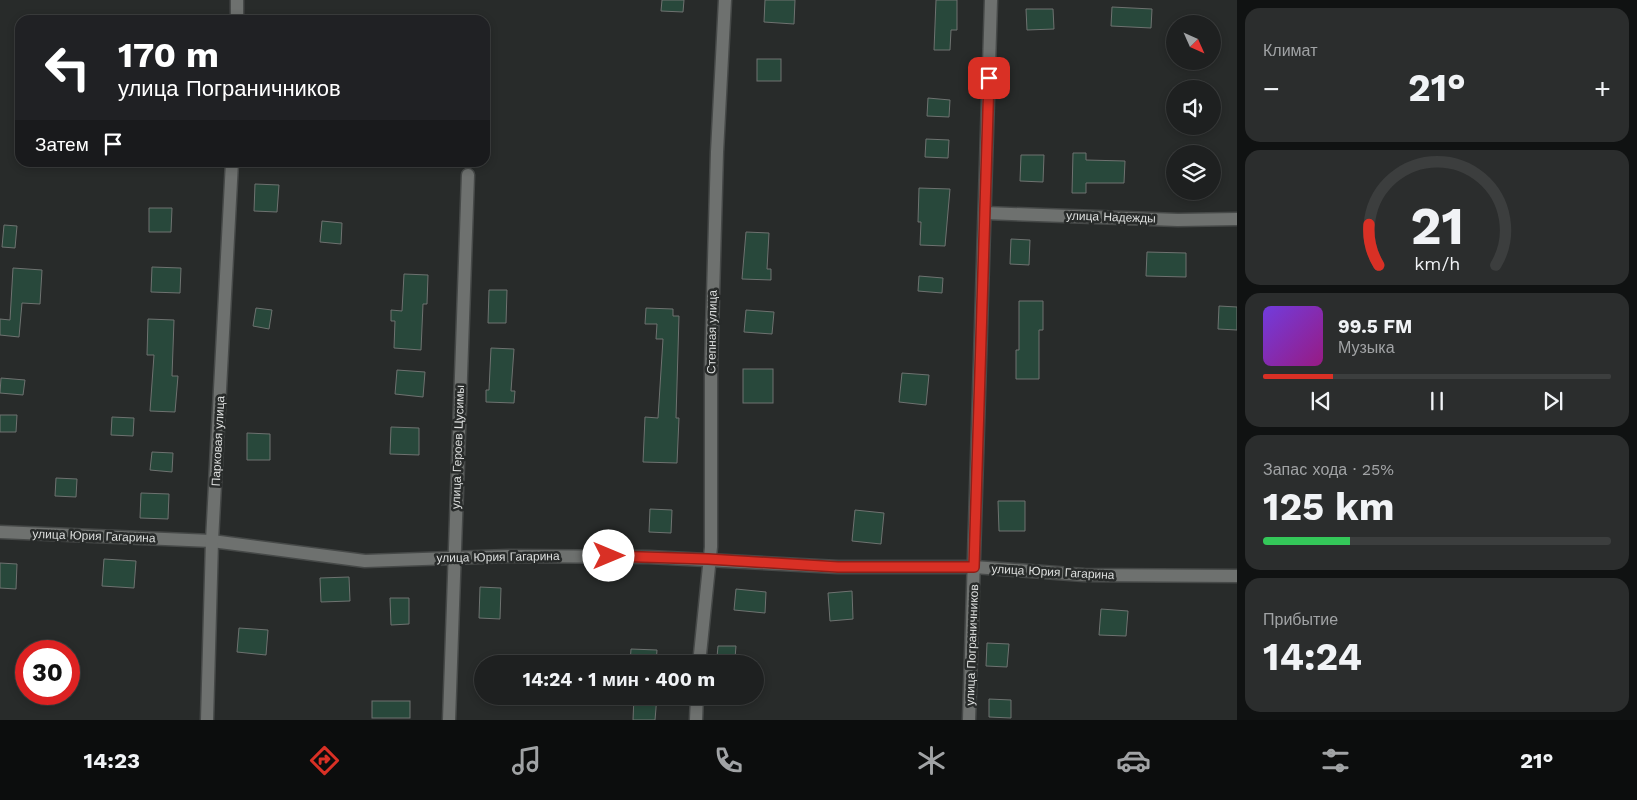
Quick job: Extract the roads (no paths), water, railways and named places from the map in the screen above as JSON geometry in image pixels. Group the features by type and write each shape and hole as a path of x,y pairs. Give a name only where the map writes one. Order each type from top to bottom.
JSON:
{"street":[{"path":"237,0 237,15"},
{"name":"Степная улица","path":"700,655 708,559 711,547 711,368 717,152 725,0"},
{"name":"улица Пограничников","path":"969,720 991,0"},
{"name":"Парковая улица","path":"207,720 212,542 232,167"},
{"name":"улица Героев Цусимы","path":"449,720 468,175"},
{"name":"улица Надежды","path":"985,213 1178,220 1237,219"},
{"name":"улица Юрия Гагарина","path":"0,532 212,542 365,560 509,556 708,559 838,567 974,567 1084,576 1237,576"},
{"path":"696,720 697,705"}]}
